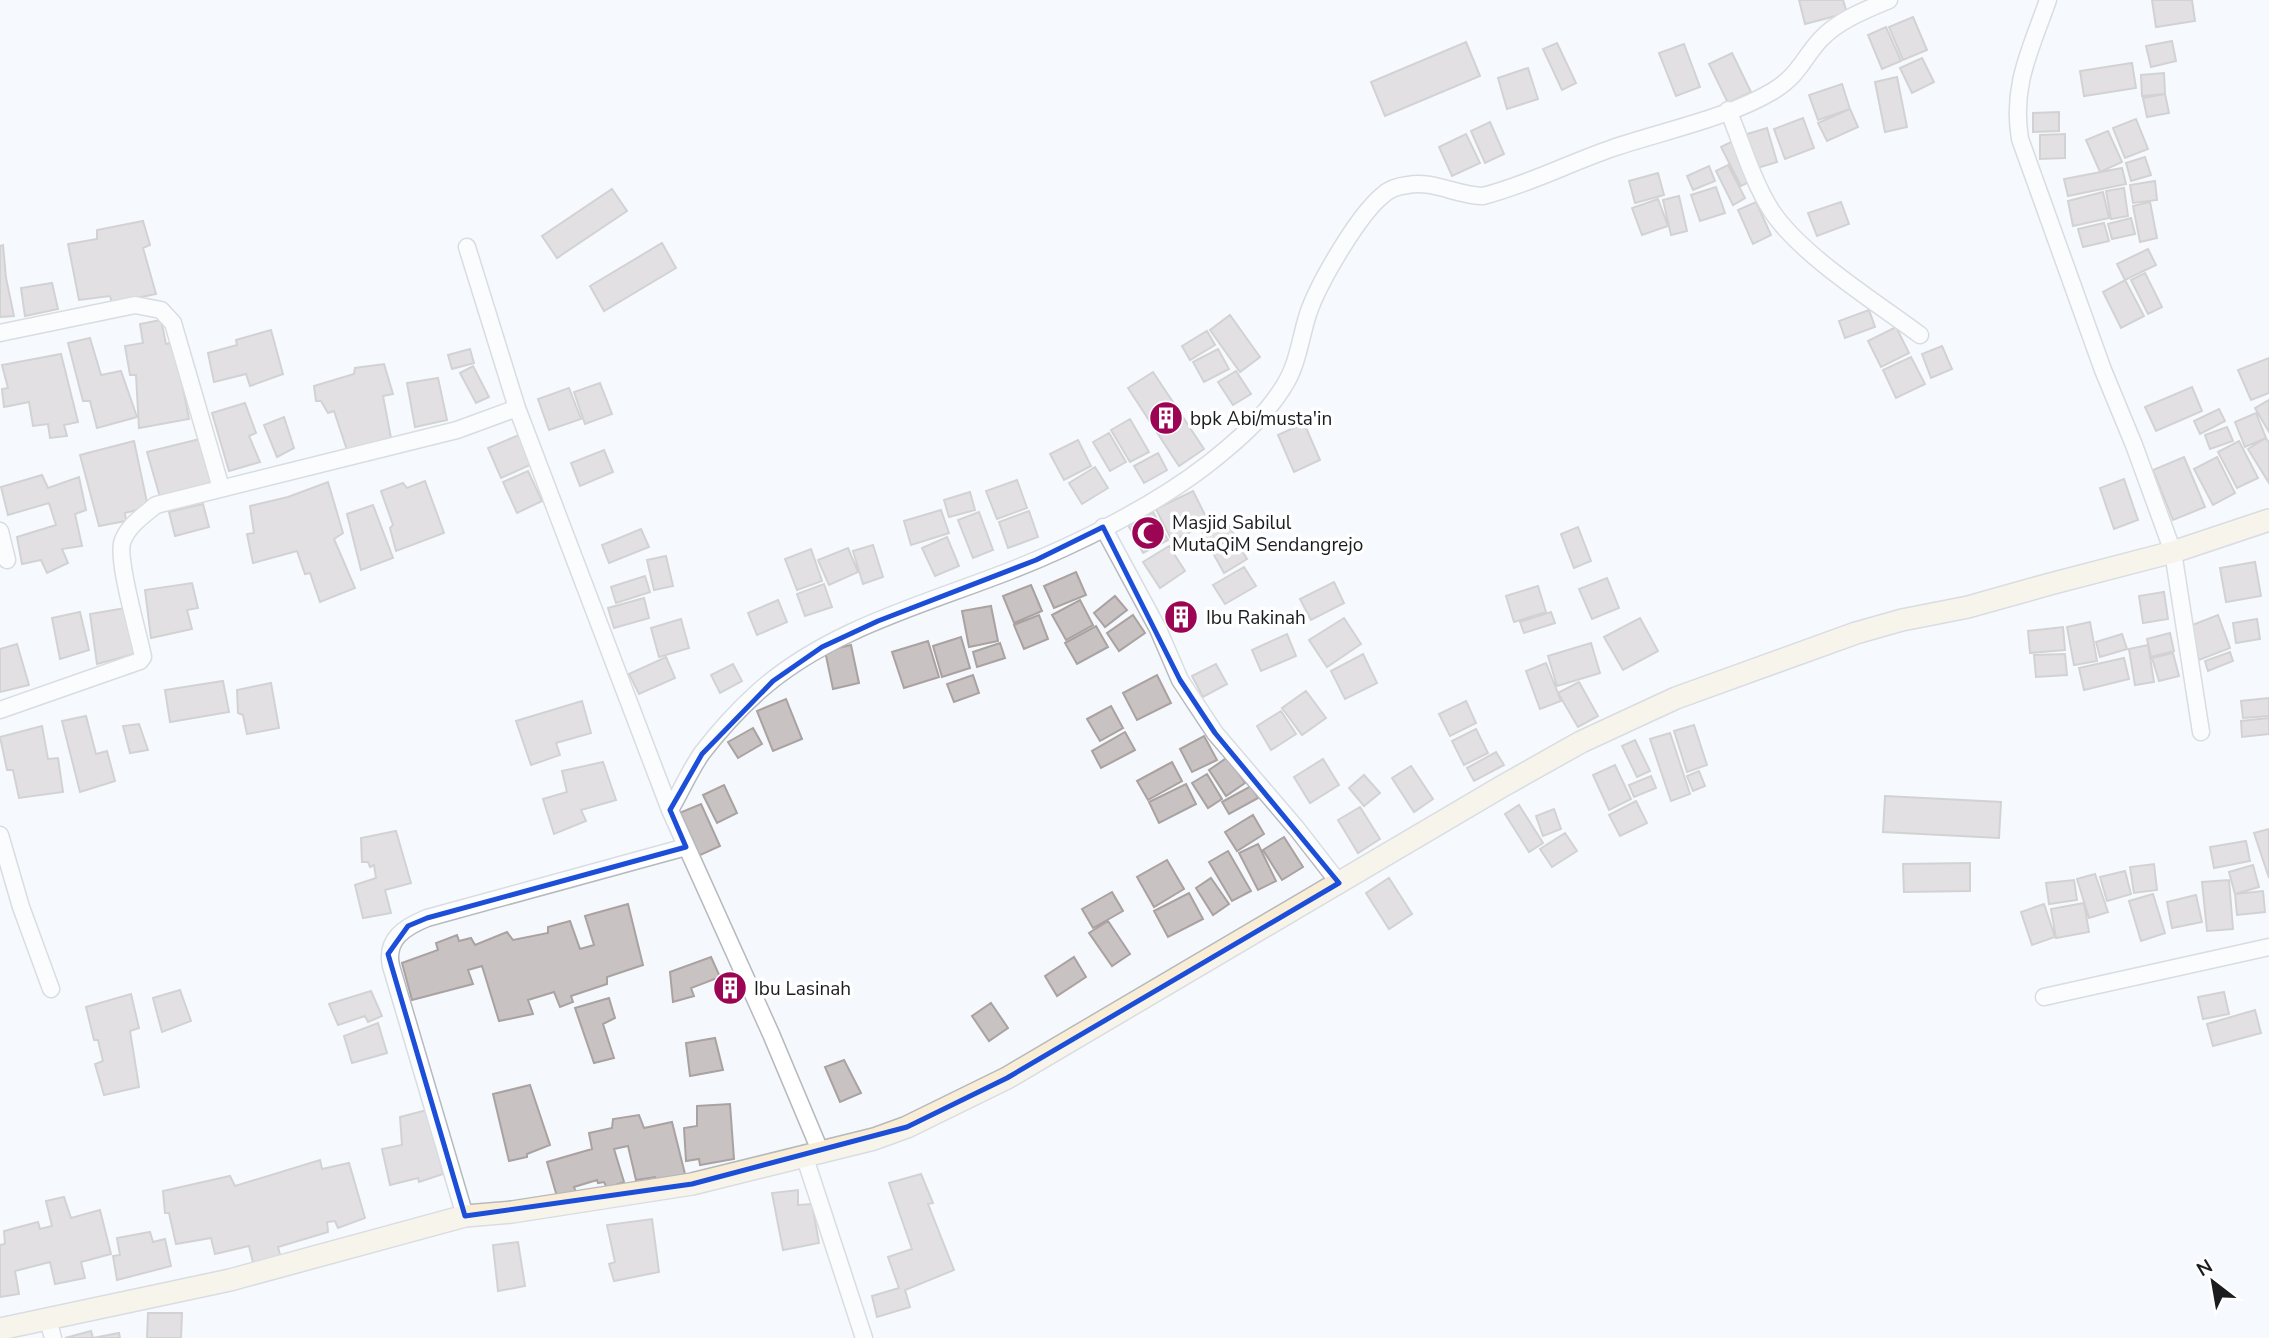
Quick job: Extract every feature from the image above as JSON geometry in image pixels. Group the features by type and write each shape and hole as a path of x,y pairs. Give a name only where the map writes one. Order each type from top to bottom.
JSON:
{"street":[{"path":"670,810 702,754 757,693 822,647 878,621 1036,560 1103,527 1169,492 1243,435 1284,386 1295,363 1307,317 1323,279 1371,206 1384,193 1402,186 1418,184 1471,196 1483,196 1613,148 1750,103 1787,82 1797,73 1829,31 1889,0"},
{"path":"2048,0 2025,63 2017,95 2016,117 2020,139 2102,370 2134,445 2173,552 2201,732"},
{"path":"1728,110 1763,195 1786,228 1825,264 1920,335"},
{"path":"467,247 517,408 670,810 771,1034 813,1156 864,1338"},
{"path":"0,333 135,305 161,310 173,323 221,488"},
{"path":"0,710 141,661 143,657 122,568 121,542 138,520 156,505 457,430 517,408"},
{"path":"0,1329 50,1329 465,1216 512,1212 692,1184 874,1139 907,1127 1007,1078 1581,742 1676,698 1856,633 1902,620 1968,607 2173,552 2269,520"},
{"path":"1103,527 1158,629 1180,680 1215,733 1339,883"},
{"path":"0,531 7,560"},
{"path":"0,835 21,907 51,989"},
{"path":"465,1216 391,966 388,954 395,939 408,926 427,918 686,847"},
{"path":"2044,997 2269,947"}],"highlighted area":[{"path":"1103,527 1180,680 1215,733 1339,883 1007,1078 907,1127 692,1184 465,1216 388,954 408,926 427,918 686,847 670,810 702,754 773,681 822,647 878,621 1036,560"}],"building":[{"path":"1799,0 1843,0 1847,13 1805,24"},
{"path":"2152,0 2192,0 2195,21 2156,27"},
{"path":"1913,17 1927,50 1903,60 1889,27"},
{"path":"1886,27 1901,61 1882,69 1868,35"},
{"path":"2172,41 2176,61 2151,67 2146,46"},
{"path":"1466,42 1480,76 1385,116 1371,82"},
{"path":"1557,43 1576,83 1562,90 1543,49"},
{"path":"1684,44 1700,87 1676,96 1659,53"},
{"path":"1732,53 1751,92 1728,103 1709,64"},
{"path":"1922,58 1934,82 1912,93 1900,68"},
{"path":"2132,63 2136,88 2084,96 2080,71"},
{"path":"1528,68 1538,99 1507,109 1498,78"},
{"path":"2164,73 2165,94 2142,96 2141,75"},
{"path":"1897,77 1907,127 1885,132 1875,82"},
{"path":"1842,84 1850,109 1818,120 1809,95"},
{"path":"2165,94 2169,113 2147,117 2143,98"},
{"path":"1850,109 1858,127 1827,141 1818,123"},
{"path":"2059,112 2059,131 2033,132 2033,113"},
{"path":"1803,118 1814,148 1785,159 1774,129"},
{"path":"2136,119 2148,149 2125,158 2113,128"},
{"path":"1490,122 1504,154 1485,163 1471,131"},
{"path":"1767,128 1777,162 1754,169 1744,135"},
{"path":"2108,131 2122,162 2100,172 2086,140"},
{"path":"1466,134 1480,163 1452,176 1439,147"},
{"path":"2065,134 2065,158 2040,159 2040,135"},
{"path":"1735,140 1755,179 1741,186 1721,147"},
{"path":"2145,157 2151,175 2131,181 2126,163"},
{"path":"1728,165 1745,198 1733,205 1716,171"},
{"path":"1709,166 1715,181 1693,190 1687,176"},
{"path":"2122,168 2126,184 2068,196 2064,179"},
{"path":"1658,173 1664,195 1635,203 1629,181"},
{"path":"2155,181 2157,200 2133,203 2130,185"},
{"path":"1716,187 1725,213 1700,221 1691,195"},
{"path":"2124,188 2128,216 2111,219 2106,191"},
{"path":"612,189 627,211 557,258 542,236"},
{"path":"2103,192 2109,218 2073,226 2068,201"},
{"path":"1679,196 1687,231 1671,235 1663,200"},
{"path":"1658,199 1668,226 1642,235 1632,208"},
{"path":"1756,202 1771,235 1753,244 1738,210"},
{"path":"1841,202 1849,224 1817,236 1808,213"},
{"path":"2150,202 2157,238 2140,242 2133,206"},
{"path":"2131,218 2135,234 2112,239 2108,224"},
{"path":"143,221 150,245 143,248 156,294 112,303 110,296 79,300 68,244 97,239 97,230"},
{"path":"2104,223 2109,241 2083,247 2078,229"},
{"path":"662,243 676,268 604,311 590,286"},
{"path":"3,245 14,316 0,317 0,246"},
{"path":"2148,249 2156,265 2125,280 2117,264"},
{"path":"2145,273 2162,307 2148,314 2131,280"},
{"path":"2125,280 2144,316 2121,328 2103,292"},
{"path":"52,283 58,309 25,316 21,288"},
{"path":"1869,310 1875,327 1845,338 1839,321"},
{"path":"1230,315 1260,357 1240,372 1210,330"},
{"path":"161,320 166,344 174,342 189,419 139,428 136,375 130,375 125,346 143,343 140,324"},
{"path":"1896,327 1909,353 1881,367 1868,341"},
{"path":"271,330 283,374 250,386 246,374 214,382 208,353 237,345 236,340"},
{"path":"1207,331 1215,345 1190,360 1182,346"},
{"path":"90,338 101,375 121,371 137,417 97,428 90,401 83,401 68,343"},
{"path":"1942,346 1952,369 1931,378 1922,354"},
{"path":"470,349 474,363 452,369 448,355"},
{"path":"1218,349 1229,369 1204,382 1193,362"},
{"path":"61,354 78,422 64,425 67,436 50,438 48,424 33,426 29,402 4,407 2,389 8,388 2,365"},
{"path":"1911,357 1925,384 1896,398 1883,370"},
{"path":"2269,358 2269,393 2251,400 2238,370"},
{"path":"384,364 393,394 383,396 391,438 347,450 334,411 328,413 321,401 316,401 314,386 354,374 355,368"},
{"path":"473,366 489,397 476,403 460,373"},
{"path":"1236,371 1251,394 1233,405 1218,382"},
{"name":"bpk Abi/musta'in","path":"1153,372 1204,449 1179,466 1128,388"},
{"path":"438,378 447,420 415,427 407,383"},
{"path":"600,383 612,414 585,424 574,392"},
{"path":"2192,387 2202,411 2156,431 2145,407"},
{"path":"569,388 581,419 549,430 538,399"},
{"path":"2269,400 2269,432 2255,408"},
{"path":"245,403 256,433 249,436 260,462 229,471 212,413"},
{"path":"2219,409 2225,421 2200,434 2194,421"},
{"path":"2256,413 2266,438 2245,447 2235,422"},
{"path":"284,417 294,448 277,457 264,425"},
{"path":"1130,419 1149,452 1130,462 1111,430"},
{"path":"1304,423 1320,460 1294,472 1278,435"},
{"path":"2227,427 2233,441 2210,449 2205,435"},
{"path":"1109,433 1126,462 1110,471 1093,442"},
{"path":"519,435 532,464 501,478 488,448"},
{"path":"2266,438 2269,443 2269,483 2248,449"},
{"path":"200,439 215,482 160,497 147,452"},
{"path":"1078,440 1091,466 1064,480 1050,454"},
{"path":"134,441 148,507 125,513 126,521 99,526 80,455"},
{"path":"2239,441 2258,478 2237,488 2218,452"},
{"path":"604,450 613,472 580,486 571,463"},
{"path":"1158,453 1167,470 1144,483 1134,466"},
{"path":"2184,457 2205,507 2173,520 2153,470"},
{"path":"2217,457 2235,493 2213,505 2194,469"},
{"path":"1095,467 1108,488 1082,504 1069,483"},
{"path":"528,471 542,501 517,513 503,482"},
{"path":"42,475 48,488 79,477 86,510 75,514 82,546 62,549 68,563 47,573 41,560 22,564 17,537 56,525 49,503 8,515 1,487"},
{"path":"2124,479 2138,520 2114,529 2100,488"},
{"path":"1017,480 1027,508 997,519 986,491"},
{"path":"425,481 444,533 396,551 390,528 393,525 381,491 403,483 407,488"},
{"path":"328,482 343,533 334,539 355,588 320,602 310,573 305,574 297,551 253,563 247,534 254,533 250,506 288,497"},
{"path":"1193,491 1209,523 1172,541 1156,509"},
{"path":"970,492 975,510 949,517 944,500"},
{"path":"203,504 209,527 175,536 169,512"},
{"path":"373,505 393,558 361,570 347,514"},
{"path":"941,510 949,533 911,545 904,521"},
{"path":"1029,511 1038,537 1008,548 999,522"},
{"path":"979,512 993,550 973,558 958,520"},
{"name":"Masjid Sabilul MutaQiM Sendangrejo","path":"1153,512 1168,540 1143,553 1128,525"},
{"path":"1224,518 1235,536 1213,549 1202,531"},
{"path":"1578,527 1591,561 1574,568 1561,534"},
{"path":"641,529 649,547 609,563 602,545"},
{"path":"947,537 959,566 935,576 922,548"},
{"path":"1237,542 1247,559 1224,573 1214,555"},
{"path":"873,545 883,577 863,584 853,551"},
{"path":"1169,546 1185,571 1160,588 1143,562"},
{"path":"848,548 858,572 829,585 818,560"},
{"path":"811,549 822,581 797,590 785,559"},
{"path":"666,556 673,586 654,590 647,560"},
{"path":"2255,562 2261,596 2226,602 2220,568"},
{"path":"1244,567 1256,586 1225,604 1213,585"},
{"path":"1076,572 1086,595 1054,608 1044,586"},
{"path":"645,576 650,592 616,603 611,587"},
{"path":"1607,578 1619,608 1592,619 1579,589"},
{"path":"1334,582 1344,603 1311,620 1300,599"},
{"path":"192,583 198,608 187,610 192,629 151,638 145,590"},
{"path":"824,584 832,607 805,616 797,594"},
{"path":"1031,585 1042,611 1014,623 1003,596"},
{"path":"1538,586 1546,612 1514,622 1506,596"},
{"path":"2164,592 2168,619 2143,623 2139,596"},
{"path":"1115,596 1127,610 1105,627 1094,613"},
{"path":"644,598 649,618 614,628 608,608"},
{"path":"778,600 787,622 757,635 748,613"},
{"path":"1080,600 1093,625 1066,640 1052,615"},
{"path":"991,606 998,641 969,647 962,611"},
{"path":"126,608 138,653 97,664 90,614"},
{"path":"80,612 89,650 60,659 52,618"},
{"path":"1551,612 1555,623 1524,633 1520,622"},
{"path":"1039,615 1048,639 1024,649 1014,625"},
{"path":"1133,615 1145,633 1119,651 1107,633"},
{"path":"2218,615 2230,648 2199,660 2187,627"},
{"path":"1344,618 1361,644 1327,667 1309,640"},
{"path":"1640,618 1658,651 1623,670 1604,637"},
{"path":"681,619 689,648 659,657 651,628"},
{"path":"2257,619 2260,639 2236,643 2233,623"},
{"path":"2090,622 2097,661 2074,665 2067,627"},
{"path":"1096,626 1108,647 1077,664 1065,643"},
{"path":"2063,627 2065,650 2030,653 2028,631"},
{"path":"2170,633 2174,651 2151,657 2147,639"},
{"path":"1287,634 1296,656 1261,671 1252,650"},
{"path":"2122,634 2127,649 2100,657 2096,642"},
{"path":"961,637 970,668 942,677 933,646"},
{"path":"928,641 939,677 904,688 892,652"},
{"path":"1000,643 1005,658 977,667 973,652"},
{"path":"1591,643 1600,673 1557,686 1548,656"},
{"path":"17,644 29,685 0,692 0,649"},
{"path":"851,645 859,683 833,689 825,651"},
{"path":"2148,645 2154,682 2135,685 2129,649"},
{"path":"2230,652 2233,661 2208,671 2205,661"},
{"path":"2173,653 2179,676 2159,681 2152,658"},
{"path":"1363,654 1377,683 1345,699 1331,671"},
{"path":"2065,654 2067,675 2036,677 2034,655"},
{"path":"666,657 675,678 639,694 629,674"},
{"path":"2124,658 2129,679 2084,690 2079,668"},
{"path":"1546,663 1561,701 1540,709 1526,671"},
{"path":"733,664 742,681 720,693 711,675"},
{"path":"1216,664 1227,684 1203,697 1192,676"},
{"path":"973,675 979,693 954,702 947,684"},
{"path":"1157,675 1171,703 1137,720 1123,693"},
{"path":"223,681 229,712 170,722 165,690"},
{"path":"1579,682 1598,716 1578,727 1558,693"},
{"path":"271,683 279,728 247,734 243,715 238,713 237,690"},
{"path":"1306,691 1326,718 1302,735 1282,708"},
{"path":"2269,698 2269,716 2243,718 2241,701"},
{"path":"786,699 802,739 773,751 757,711"},
{"path":"582,701 591,733 556,743 560,755 531,765 516,721"},
{"path":"1466,701 1476,723 1450,736 1439,714"},
{"path":"1111,706 1123,728 1100,741 1087,719"},
{"path":"1281,711 1296,734 1271,750 1257,726"},
{"path":"86,716 96,754 107,751 115,781 80,792 62,721"},
{"path":"2269,718 2269,734 2242,737 2241,721"},
{"path":"139,724 148,750 130,753 123,726"},
{"path":"1694,725 1707,765 1687,772 1674,731"},
{"path":"42,726 48,759 58,758 63,792 19,798 13,770 7,770 0,737"},
{"path":"753,728 762,744 738,758 728,742"},
{"path":"1476,729 1488,753 1464,765 1452,741"},
{"path":"1125,732 1135,750 1101,768 1092,751"},
{"path":"1670,733 1690,794 1671,801 1650,739"},
{"path":"1204,736 1217,760 1192,772 1180,749"},
{"path":"1635,740 1650,771 1637,777 1622,746"},
{"path":"1496,752 1504,765 1474,781 1467,768"},
{"path":"1228,757 1245,783 1226,796 1209,770"},
{"path":"1323,759 1339,785 1310,803 1294,777"},
{"path":"603,762 616,800 581,810 586,821 554,834 543,799 567,792 562,771"},
{"path":"1172,762 1182,781 1148,800 1137,781"},
{"path":"1615,765 1631,799 1609,810 1593,775"},
{"path":"1411,766 1433,799 1414,812 1392,778"},
{"path":"1699,771 1705,786 1693,791 1687,776"},
{"path":"1207,774 1222,799 1208,808 1192,783"},
{"path":"1364,775 1380,793 1364,806 1349,788"},
{"path":"1651,776 1656,788 1634,797 1629,785"},
{"path":"1186,784 1196,804 1159,823 1149,802"},
{"path":"724,785 737,813 717,823 703,795"},
{"path":"1251,786 1258,798 1229,814 1222,802"},
{"path":"1885,796 2001,802 1999,838 1883,832"},
{"path":"1636,801 1647,823 1620,836 1609,815"},
{"path":"701,804 720,846 696,857 677,814"},
{"path":"1519,805 1543,843 1529,852 1505,814"},
{"path":"1360,807 1380,839 1358,853 1338,820"},
{"path":"1554,809 1561,829 1543,836 1536,816"},
{"path":"1253,815 1264,834 1237,851 1225,832"},
{"path":"2269,829 2269,878 2254,833"},
{"path":"396,831 411,883 385,890 391,913 363,918 355,885 376,878 374,865 370,867 368,862 362,862 361,838"},
{"path":"1565,833 1577,851 1552,867 1540,849"},
{"path":"1284,837 1303,867 1282,880 1263,850"},
{"path":"2246,841 2250,861 2214,868 2210,847"},
{"path":"1258,844 1276,881 1258,890 1239,853"},
{"path":"1228,851 1251,891 1232,901 1209,862"},
{"path":"1167,860 1184,889 1154,907 1137,877"},
{"path":"1970,863 1970,891 1904,892 1903,864"},
{"path":"2154,864 2157,890 2134,893 2130,867"},
{"path":"2253,865 2259,887 2235,894 2229,872"},
{"path":"2125,871 2131,894 2107,901 2100,877"},
{"path":"2095,874 2108,912 2089,918 2077,879"},
{"path":"1211,878 1229,904 1213,915 1196,888"},
{"path":"1389,878 1412,914 1389,929 1366,893"},
{"path":"2074,880 2077,900 2049,904 2046,883"},
{"path":"2229,880 2233,929 2207,931 2202,882"},
{"path":"2263,891 2265,912 2237,915 2235,894"},
{"path":"1112,892 1123,911 1093,928 1082,909"},
{"path":"1189,893 1203,919 1168,937 1154,911"},
{"path":"2153,894 2165,933 2141,941 2129,901"},
{"path":"2196,895 2202,922 2172,928 2167,902"},
{"path":"2084,903 2089,932 2056,938 2051,909"},
{"path":"628,904 643,965 607,977 607,984 571,996 573,1002 560,1007 554,992 528,1000 533,1014 499,1021 482,966 468,970 473,984 412,1000 402,963 438,950 436,943 457,935 459,941 471,938 475,945 507,932 513,940 548,933 548,927 570,921 580,949 594,945 585,916"},
{"path":"2044,904 2055,937 2032,945 2021,912"},
{"path":"1108,921 1130,954 1112,966 1089,933"},
{"path":"711,957 720,977 691,988 694,996 673,1002 670,972"},
{"path":"1074,957 1086,977 1057,996 1045,976"},
{"name":"Ibu Lasinah","path":"732,978 740,993 728,999 721,984"},
{"path":"180,990 191,1021 162,1032 153,998"},
{"path":"371,991 382,1016 368,1022 365,1016 338,1025 329,1004"},
{"path":"2224,992 2229,1014 2203,1019 2198,997"},
{"path":"131,994 139,1028 130,1031 139,1087 104,1095 95,1064 103,1061 98,1040 94,1040 86,1007"},
{"path":"609,998 615,1018 603,1024 614,1058 594,1063 575,1008"},
{"path":"991,1003 1008,1028 989,1041 972,1016"},
{"path":"2255,1010 2261,1033 2213,1046 2207,1024"},
{"path":"378,1023 387,1053 352,1063 344,1036"},
{"path":"715,1038 723,1070 690,1076 686,1043"},
{"path":"844,1060 861,1093 840,1102 825,1067"},
{"path":"530,1085 550,1145 527,1154 527,1157 509,1161 493,1094"},
{"path":"730,1104 734,1159 700,1165 699,1159 686,1161 684,1128 697,1126 697,1106"},
{"path":"431,1109 443,1174 419,1182 418,1178 390,1185 382,1149 402,1145 400,1117"},
{"path":"639,1115 644,1128 672,1122 685,1174 657,1182 655,1177 636,1180 628,1146 614,1149 624,1182 607,1188 604,1182 598,1183 597,1180 574,1187 577,1195 558,1200 547,1162 592,1149 589,1133 612,1128 613,1119"},
{"path":"320,1160 322,1169 349,1163 365,1218 338,1228 335,1221 327,1222 328,1232 278,1247 282,1262 255,1271 249,1246 215,1254 211,1238 176,1244 169,1213 165,1213 163,1191 230,1176 235,1186"},
{"path":"921,1174 933,1203 928,1204 954,1270 905,1290 910,1307 877,1317 872,1296 899,1288 888,1257 912,1249 889,1183"},
{"path":"798,1190 798,1205 812,1204 819,1243 783,1250 772,1193"},
{"path":"64,1197 71,1218 100,1210 111,1254 81,1262 85,1278 55,1284 50,1262 15,1271 19,1294 0,1297 0,1245 5,1244 4,1231 38,1222 40,1229 52,1226 46,1201"},
{"path":"652,1219 659,1272 614,1281 609,1264 615,1262 607,1225"},
{"path":"150,1232 153,1242 165,1239 171,1266 117,1280 113,1256 120,1255 117,1238"},
{"path":"518,1242 525,1286 498,1291 493,1245"},
{"path":"148,1313 182,1313 181,1338 147,1338"},
{"path":"91,1331 93,1338 65,1338"},
{"path":"119,1333 120,1338 93,1338"}],"place":[{"name":"bpk Abi/musta'in","path":"1166,418"},
{"name":"Masjid Sabilul MutaQiM Sendangrejo","path":"1148,533"},
{"name":"Ibu Rakinah","path":"1181,617"},
{"name":"Ibu Lasinah","path":"730,988"}]}
